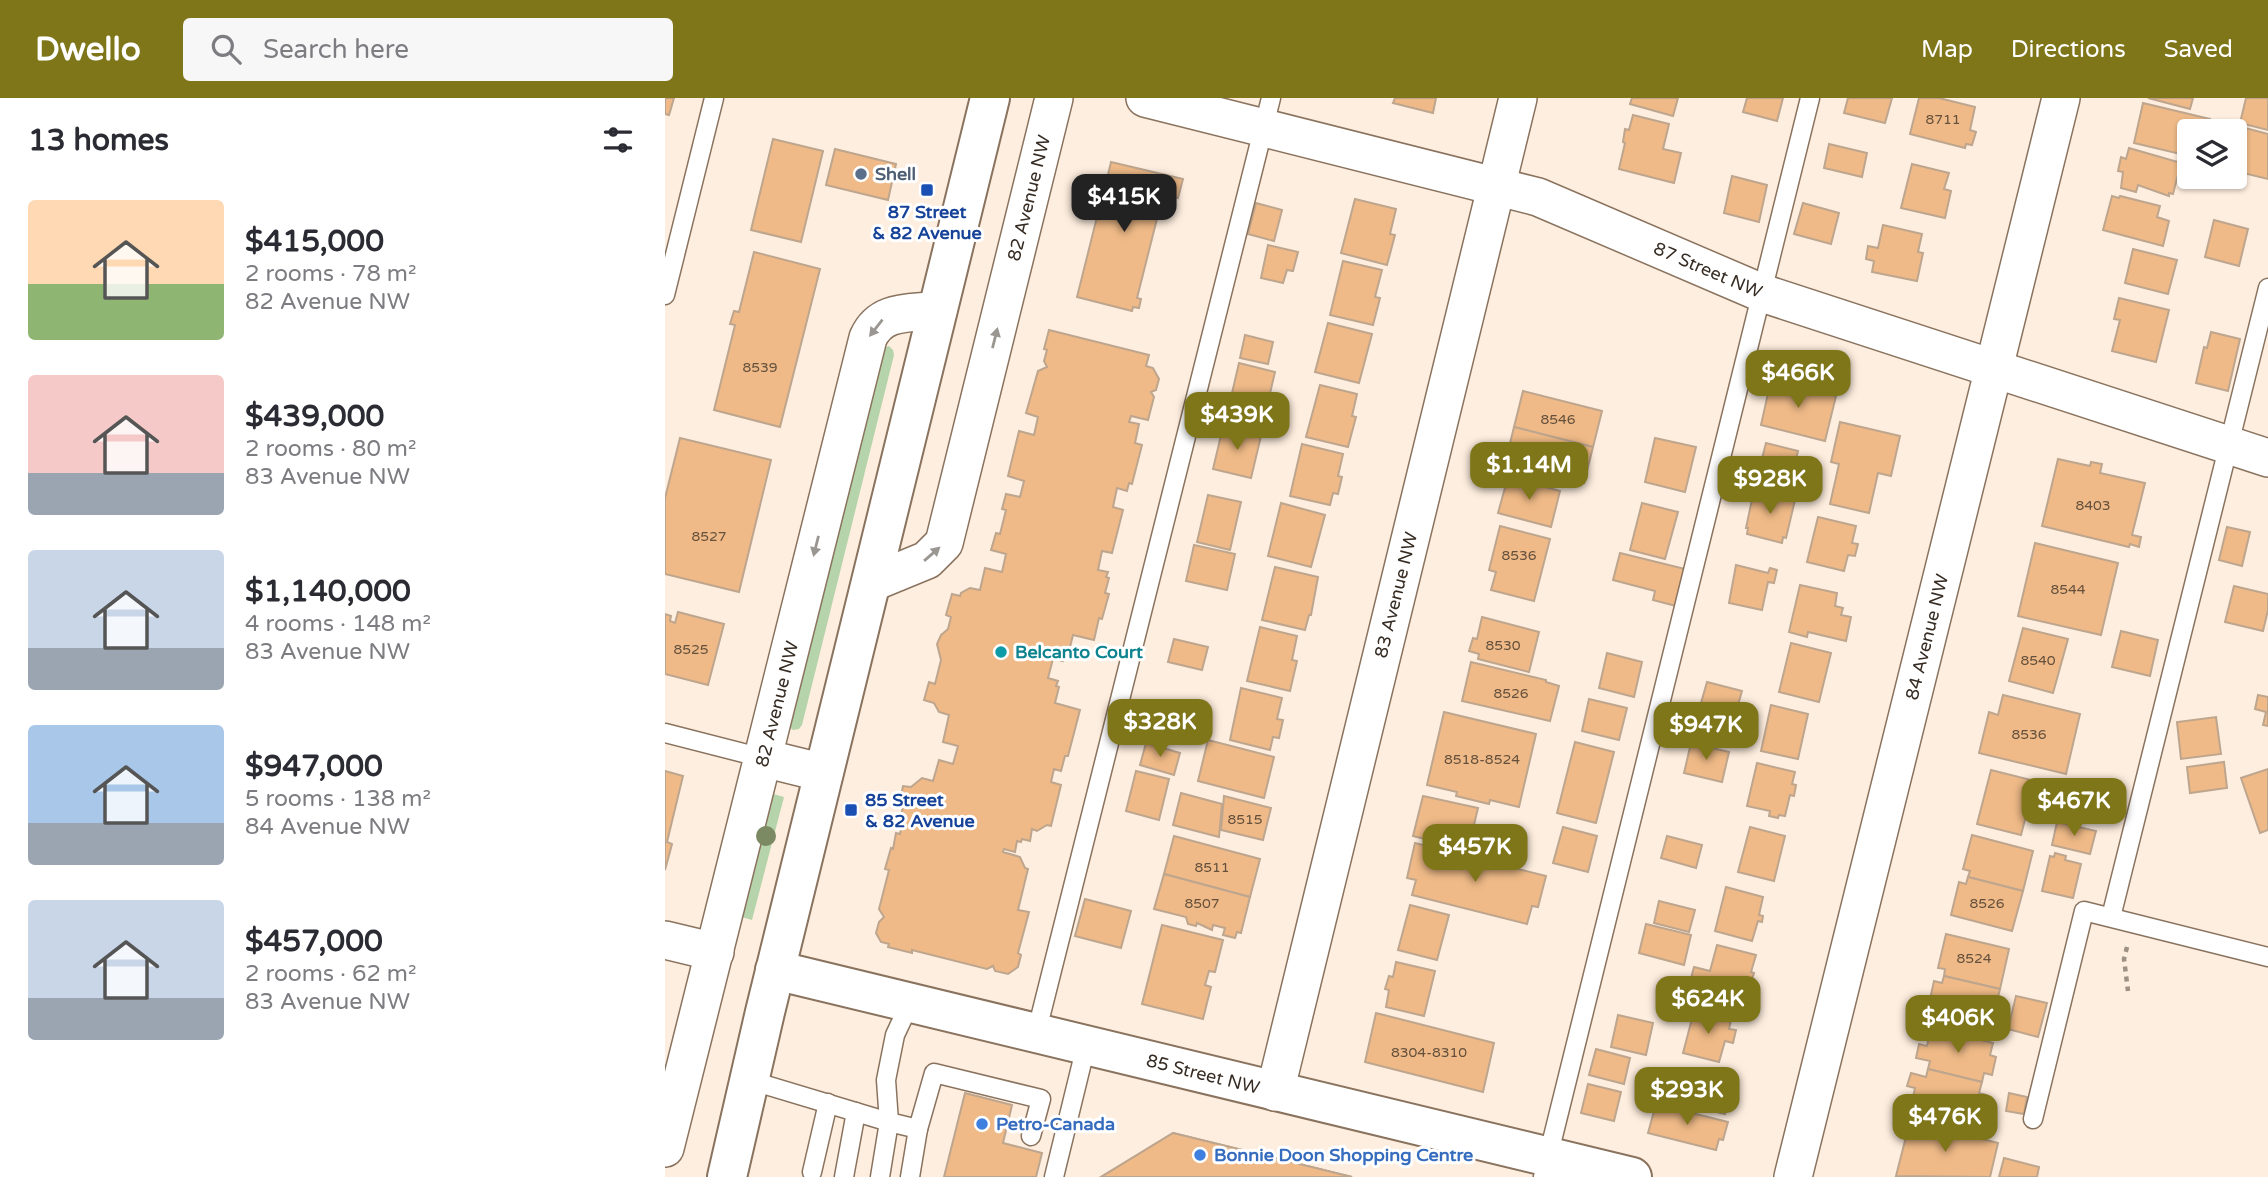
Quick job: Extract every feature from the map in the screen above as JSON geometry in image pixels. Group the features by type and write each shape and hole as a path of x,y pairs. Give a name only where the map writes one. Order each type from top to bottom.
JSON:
{"main road":[{"path":"727,1177 775,970 990,98"},
{"name":"85 Street NW","path":"775,970 1275,1092 1545,1167 1632,1177"}],"street":[{"name":"82 Avenue NW","path":"871,583 927,560 944,542 1054,98"},
{"name":"87 Street NW","path":"1145,98 1267,113 1538,197 1762,293 2268,458"},
{"name":"83 Avenue NW","path":"1275,1092 1518,98"},
{"name":"84 Avenue NW","path":"1793,1177 2061,98"},
{"name":"82 Avenue NW","path":"665,1148 868,338 879,321 887,317 938,310"},
{"path":"763,758 824,773"},
{"path":"665,940 715,952"}],"lane":[{"path":"665,295 713,98"},
{"path":"1545,1167 1810,98"},
{"path":"1036,1034 1267,113"},
{"path":"2111,917 2268,288"},
{"path":"665,733 763,758"},
{"path":"2033,1119 2084,911 2268,957"},
{"path":"880,1177 889,1122 886,1080 895,1035 911,1003"},
{"path":"1054,1177 1086,1046"},
{"path":"910,1177 918,1129 934,1073 1041,1099 1031,1136"},
{"path":"749,1080 918,1129"},
{"path":"812,1172 828,1103"},
{"path":"843,1177 856,1112"}],"path":[{"path":"2111,917 2129,934 2125,960 2128,991"}],"green space":[{"path":"889,346 894,355 802,725 793,730 789,727 883,348"},
{"path":"770,793 784,797 752,920 738,916"}],"building":[{"path":"665,98 674,98 669,115 665,114"},
{"path":"1395,98 1436,98 1433,113 1393,103"},
{"path":"1632,98 1678,98 1673,116 1630,104"},
{"path":"1747,98 1783,98 1777,121 1743,112"},
{"path":"1848,98 1892,98 1885,123 1844,113"},
{"path":"1919,98 1939,98 1975,107 1970,130 1976,132 1972,145 1966,144 1965,148 1910,134"},
{"path":"2148,98 2193,98 2190,109"},
{"path":"2246,98 2268,98 2268,130 2247,125 2247,119 2241,119"},
{"path":"2143,103 2210,119 2177,119 2177,153 2134,143"},
{"path":"1633,115 1669,124 1663,149 1681,153 1674,183 1619,169 1625,129 1629,130"},
{"path":"2247,128 2268,134 2268,179 2247,174"},
{"path":"773,139 823,151 801,242 751,230"},
{"path":"1829,144 1867,153 1862,177 1824,168"},
{"path":"2129,148 2177,162 2173,194 2169,193 2169,196 2138,185 2136,192 2121,188 2123,172 2118,171 2121,157 2126,159"},
{"name":"Shell","path":"835,149 896,164 888,200 826,185"},
{"path":"1111,162 1183,179 1178,198 1163,195 1137,298 1141,299 1139,308 1133,307 1132,311 1077,297 1099,209 1088,207 1091,193 1103,196"},
{"path":"1912,164 1949,173 1944,189 1951,191 1945,218 1901,208"},
{"path":"1732,176 1767,185 1759,222 1724,213"},
{"path":"2112,196 2160,206 2157,217 2169,221 2163,246 2103,230"},
{"path":"1355,199 1396,209 1390,234 1395,235 1387,265 1341,253"},
{"path":"1256,203 1282,210 1274,241 1248,234"},
{"path":"1803,203 1839,213 1831,244 1794,234"},
{"path":"2214,220 2248,229 2239,266 2205,257"},
{"path":"1883,225 1922,234 1918,252 1923,253 1917,281 1872,272 1874,261 1866,259 1868,246 1878,248"},
{"path":"1268,245 1298,252 1293,271 1287,270 1283,283 1261,278"},
{"path":"2133,249 2177,260 2168,294 2125,283"},
{"path":"754,252 820,269 780,427 714,410 735,325 730,324 734,311 739,312"},
{"path":"1343,261 1382,270 1375,297 1380,298 1373,325 1330,315"},
{"path":"2119,298 2169,310 2156,362 2112,351 2120,320 2114,319"},
{"path":"1328,323 1372,334 1359,383 1315,372"},
{"name":"Belcanto Court","path":"1049,330 1149,355 1146,366 1153,368 1159,379 1156,390 1151,392 1154,397 1148,420 1131,416 1129,422 1139,424 1135,443 1142,445 1132,484 1129,483 1127,491 1117,488 1113,507 1123,510 1112,553 1102,551 1098,570 1108,572 1105,593 1109,594 1102,619 1099,618 1094,640 1073,635 1063,661 1053,659 1048,678 1058,681 1055,703 1080,710 1068,756 1065,756 1061,771 1054,769 1051,782 1061,785 1051,826 1047,825 1037,831 1032,829 1030,841 1017,841 1015,852 1004,849 1003,852 1020,857 1028,869 1018,910 1029,912 1018,953 1021,955 1018,967 1008,974 995,971 993,966 987,969 912,950 912,953 888,947 889,944 881,942 876,933 879,922 884,917 879,909 889,870 885,869 896,833 900,834 902,824 899,823 903,807 899,806 903,786 911,787 922,778 933,781 939,760 953,764 958,746 943,742 949,715 939,712 934,703 924,700 929,682 935,684 941,660 937,644 948,629 951,617 946,615 952,594 960,596 970,588 980,590 985,568 1002,572 1006,554 991,550 996,533 1000,534 1006,510 1002,509 1006,494 1020,497 1024,481 1008,476 1019,431 1034,435 1038,417 1026,413 1038,371 1047,367 1044,361 1047,350 1044,349"},
{"path":"2211,332 2240,339 2228,391 2196,383 2204,347 2207,348"},
{"path":"1245,335 1273,342 1268,364 1240,358"},
{"path":"1239,363 1275,372 1268,402 1232,393"},
{"path":"1771,380 1836,396 1825,441 1761,425"},
{"path":"1320,385 1357,394 1352,416 1356,417 1348,447 1306,437"},
{"path":"1523,391 1602,411 1593,447 1514,427"},
{"path":"1840,422 1900,436 1891,476 1878,473 1869,513 1830,504 1839,464 1831,462"},
{"path":"1223,427 1261,436 1251,478 1213,469"},
{"path":"1514,427 1593,447 1584,483 1505,464"},
{"path":"680,438 771,460 739,592 665,574 665,498"},
{"path":"1655,438 1696,447 1685,492 1645,482"},
{"path":"1766,443 1798,451 1789,486 1757,478"},
{"path":"1302,444 1343,454 1338,476 1342,477 1338,494 1333,493 1330,505 1290,496"},
{"path":"2058,459 2090,466 2091,462 2102,464 2100,473 2145,483 2132,535 2141,537 2139,547 2130,544 2129,547 2042,526"},
{"path":"1508,477 1560,491 1551,527 1498,513"},
{"path":"1754,490 1795,500 1786,538 1783,537 1782,543 1747,534"},
{"path":"1208,495 1241,502 1230,550 1197,542"},
{"path":"1281,503 1325,515 1311,567 1268,556"},
{"path":"1642,503 1678,512 1665,559 1630,550"},
{"path":"1818,517 1856,526 1852,543 1858,544 1855,556 1848,555 1844,571 1807,562"},
{"path":"1500,526 1550,539 1534,601 1491,590 1496,572 1489,570"},
{"path":"2227,527 2250,532 2242,566 2219,560"},
{"path":"2035,543 2118,563 2101,635 2018,616"},
{"path":"1194,545 1235,554 1227,590 1186,581"},
{"path":"1620,553 1685,569 1676,606 1653,600 1655,591 1613,580"},
{"path":"1736,565 1768,573 1770,568 1777,570 1774,583 1768,582 1762,610 1729,603"},
{"path":"1275,567 1318,577 1311,615 1305,630 1262,620"},
{"path":"1800,585 1837,593 1835,606 1843,608 1841,615 1851,617 1846,641 1808,632 1807,637 1789,632"},
{"path":"2234,586 2268,594 2268,610 2263,631 2225,622"},
{"path":"678,612 724,624 708,685 665,674 665,614 671,616 670,621 675,623"},
{"path":"1482,617 1539,632 1529,672 1478,659 1479,654 1469,651 1473,638 1477,639"},
{"path":"1260,627 1297,636 1292,660 1297,661 1290,691 1247,681"},
{"path":"2023,628 2068,639 2053,693 2009,681"},
{"path":"2121,631 2158,640 2150,676 2112,667"},
{"path":"1174,639 1208,647 1202,670 1168,662"},
{"path":"1791,643 1831,653 1819,702 1779,692"},
{"path":"1607,653 1642,662 1634,697 1599,688"},
{"path":"1471,662 1546,680 1559,686 1550,721 1462,701"},
{"path":"1707,682 1742,691 1736,712 1701,703"},
{"path":"1241,688 1282,698 1277,719 1283,720 1279,738 1273,737 1270,750 1230,740"},
{"path":"2003,695 2080,714 2066,774 1979,753 1989,712 1998,715"},
{"path":"2258,695 2268,697 2268,726 2263,725 2266,712 2255,709"},
{"path":"1589,699 1627,708 1619,740 1582,731"},
{"path":"1771,705 1808,714 1798,759 1761,751"},
{"path":"1444,712 1536,734 1519,807 1490,800 1489,804 1427,785"},
{"path":"2216,717 2221,754 2181,759 2177,722"},
{"path":"1208,740 1274,757 1264,798 1198,781"},
{"path":"1575,742 1614,752 1596,823 1557,813"},
{"path":"1146,743 1180,753 1174,775 1140,765"},
{"path":"1691,743 1729,752 1722,782 1684,773"},
{"path":"2224,762 2227,788 2190,793 2187,767"},
{"path":"1757,763 1795,772 1792,784 1796,785 1794,796 1790,795 1785,816 1769,816 1770,811 1747,806"},
{"path":"2268,769 2268,830 2260,833 2241,778"},
{"path":"1991,770 2035,781 2021,835 1977,824"},
{"path":"665,771 683,776 667,842 672,844 665,870"},
{"path":"1136,771 1169,779 1159,820 1126,811"},
{"path":"1181,793 1222,804 1219,837 1173,825"},
{"path":"1224,796 1271,808 1263,840 1221,830"},
{"path":"1423,796 1478,808 1468,850 1413,836"},
{"path":"2057,822 2096,831 2090,854 2052,845"},
{"path":"1563,827 1597,836 1588,872 1553,863"},
{"path":"1750,827 1785,836 1774,881 1738,872"},
{"path":"1972,835 2033,851 2023,891 1968,877 1970,871 1963,869"},
{"path":"1174,836 1260,859 1250,897 1164,874"},
{"path":"1667,836 1702,845 1696,868 1661,858"},
{"path":"1415,843 1546,876 1538,907 1532,906 1527,924 1412,895 1416,880 1407,878"},
{"path":"2055,853 2066,856 2065,860 2081,864 2073,898 2042,891 2050,856 2054,857"},
{"path":"1164,874 1250,897 1241,933 1237,932 1235,938 1223,935 1225,928 1213,925 1212,930 1197,923 1196,926 1188,924 1186,917 1154,909"},
{"path":"1968,877 2023,891 2012,931 1951,915 1959,882 1966,884"},
{"path":"1726,887 1763,897 1759,915 1763,916 1762,922 1758,921 1752,941 1715,931"},
{"path":"1085,899 1131,911 1121,948 1075,936"},
{"path":"1659,901 1695,910 1689,932 1654,923"},
{"path":"1410,905 1449,915 1437,960 1398,950"},
{"path":"1646,924 1691,935 1684,965 1639,953"},
{"path":"1162,925 1223,940 1215,972 1209,971 1205,985 1211,987 1203,1019 1142,1004"},
{"path":"1946,934 2009,949 2000,989 1944,976 1945,969 1938,968"},
{"path":"1717,945 1756,955 1751,972 1754,973 1744,1003 1688,990 1694,967 1710,971"},
{"path":"1396,962 1435,971 1424,1016 1386,1007 1389,990 1385,989 1389,976 1393,977"},
{"path":"1944,976 2000,989 1990,1028 1927,1013 1934,981 1942,983"},
{"path":"2016,996 2047,1003 2038,1037 2008,1029"},
{"path":"1694,1011 1731,1020 1729,1029 1736,1030 1733,1043 1725,1041 1719,1062 1683,1053"},
{"path":"1376,1013 1494,1043 1483,1092 1365,1062"},
{"path":"1618,1015 1653,1023 1646,1055 1611,1047"},
{"path":"1931,1028 1993,1043 1990,1055 1996,1057 1992,1075 1984,1073 1982,1082 1928,1069 1930,1061 1916,1058 1919,1044 1927,1046"},
{"path":"1596,1049 1630,1058 1624,1084 1589,1075"},
{"path":"1669,1069 1737,1086 1733,1104 1728,1103 1725,1114 1662,1099"},
{"path":"1928,1069 1982,1082 1979,1093 1986,1095 1983,1112 1975,1110 1972,1121 1911,1107 1915,1088 1907,1086 1911,1073 1926,1077"},
{"path":"1588,1084 1621,1092 1614,1121 1581,1113"},
{"name":"Petro-Canada","path":"965,1093 1012,1105 1003,1143 1042,1153 1036,1177 944,1177"},
{"path":"2009,1093 2027,1097 2024,1114 2006,1111"},
{"path":"1656,1104 1728,1122 1723,1140 1719,1139 1716,1150 1648,1133"},
{"path":"1910,1121 1998,1143 1990,1177 1896,1176"},
{"name":"Bonnie Doon Shopping Centre","path":"1173,1133 1352,1177 1101,1177"},
{"name":"Bonnie Doon Shopping Centre","path":"1173,1133 1352,1177 1101,1177"},
{"path":"2004,1158 2039,1167 2037,1177 1999,1177"}],"place":[{"name":"Shell","path":"861,174"},
{"name":"87 Street & 82 Avenue","path":"927,190"},
{"name":"Belcanto Court","path":"1001,652"},
{"name":"85 Street & 82 Avenue","path":"851,810"},
{"name":"Petro-Canada","path":"982,1124"},
{"name":"Bonnie Doon Shopping Centre","path":"1200,1155"}]}
